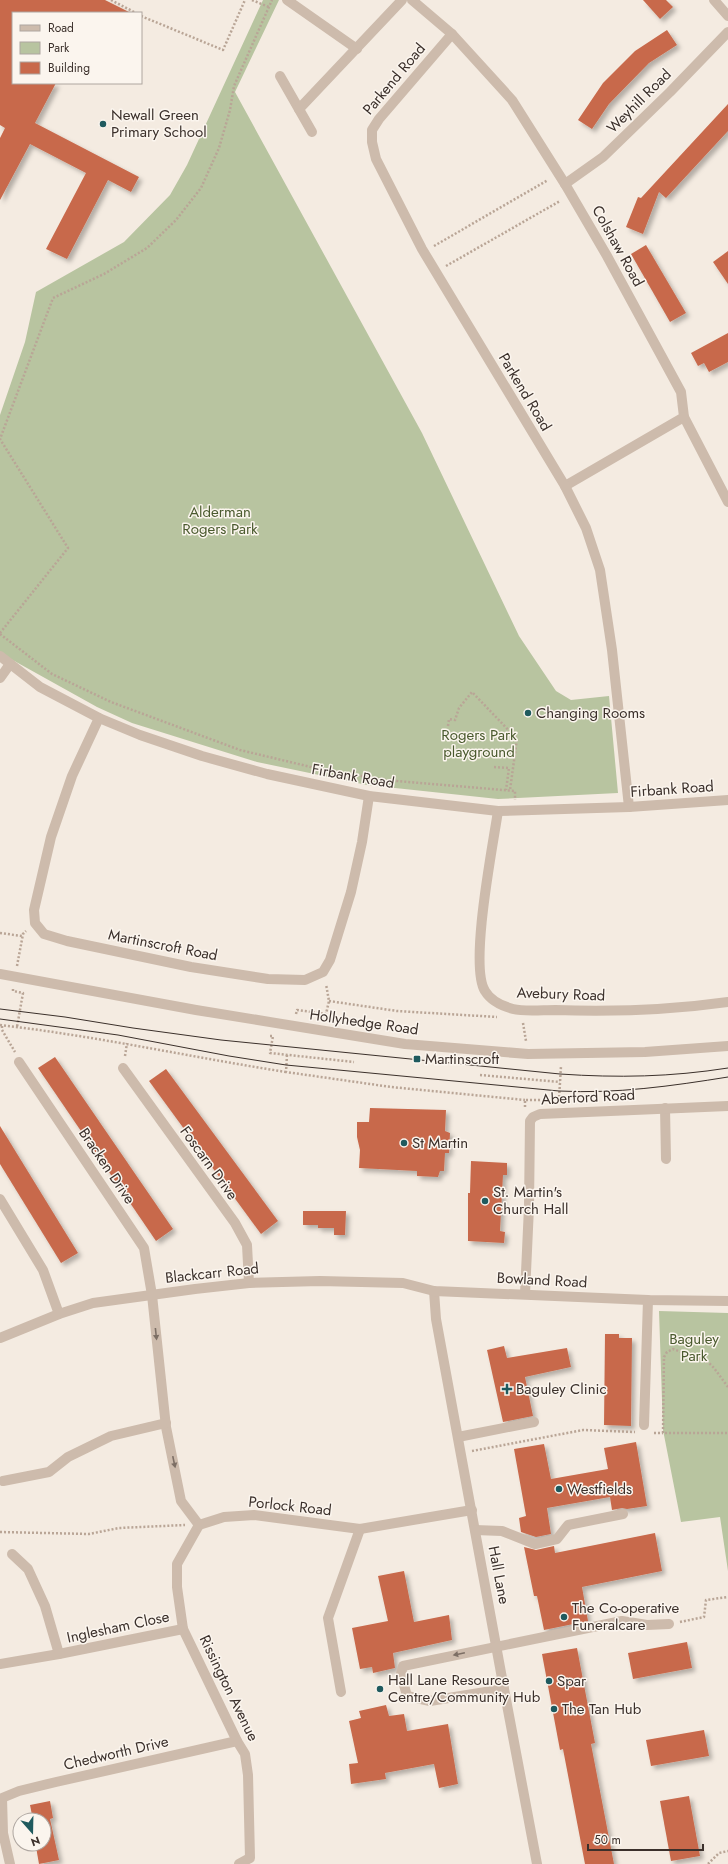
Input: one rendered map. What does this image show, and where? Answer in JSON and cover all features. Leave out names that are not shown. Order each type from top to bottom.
[{"type":"street","points":[[287,0],[357,49]]},
{"type":"street","points":[[299,109],[402,0]]},
{"type":"street","name":"Colshaw Road","points":[[412,0],[452,34],[512,100],[559,173],[681,392],[684,416],[728,502]]},
{"type":"street","points":[[714,0],[728,16]]},
{"type":"street","name":"Weyhill Road","points":[[565,184],[603,158],[728,32]]},
{"type":"street","name":"Parkend Road","points":[[452,34],[379,119],[372,130],[372,142],[376,159],[435,272],[565,486],[586,528],[600,570],[612,650],[629,808]]},
{"type":"street","points":[[280,76],[312,132]]},
{"type":"street","points":[[565,486],[684,416]]},
{"type":"street","name":"Firbank Road","points":[[0,656],[40,687],[99,718],[140,735],[217,760],[267,774],[369,796],[498,811],[629,808],[728,800]]},
{"type":"street","points":[[0,678],[10,664]]},
{"type":"street","name":"Martinscroft Road","points":[[99,718],[72,776],[47,852],[34,910],[35,923],[44,934],[68,941],[191,967],[268,979],[305,980],[323,972]]},
{"type":"street","points":[[323,972],[330,960],[351,892],[362,842],[369,796]]},
{"type":"street","name":"Avebury Road","points":[[498,811],[480,938],[480,977],[485,991],[496,1002],[521,1010],[590,1011],[703,1006],[728,1002]]},
{"type":"street","name":"Hollyhedge Road","points":[[0,974],[294,1027],[405,1044],[528,1054],[638,1052],[728,1046]]},
{"type":"street","name":"Bracken Drive","points":[[19,1062],[144,1248],[152,1295]]},
{"type":"street","name":"Foscarn Drive","points":[[123,1068],[235,1223],[246,1245],[249,1283]]},
{"type":"street","name":"Aberford Road","points":[[525,1294],[529,1207],[529,1115],[728,1106]]},
{"type":"street","points":[[665,1108],[666,1159]]},
{"type":"street","points":[[0,1199],[43,1270],[59,1314]]},
{"type":"street","name":"Blackcarr Road","points":[[0,1338],[59,1314],[93,1303],[249,1283],[320,1281],[403,1283],[434,1290]]},
{"type":"street","name":"Bowland Road","points":[[434,1290],[648,1300],[728,1301]]},
{"type":"street","name":"Hall Lane","points":[[434,1290],[436,1319],[504,1690],[538,1864]]},
{"type":"street","points":[[152,1295],[166,1423],[181,1501],[199,1525]]},
{"type":"street","points":[[645,1430],[648,1300]]},
{"type":"street","points":[[458,1437],[534,1422]]},
{"type":"street","points":[[3,1481],[49,1472],[68,1457],[111,1436],[166,1423]]},
{"type":"street","name":"Porlock Road","points":[[199,1525],[224,1517],[254,1515],[360,1529],[472,1510]]},
{"type":"street","points":[[475,1530],[502,1532],[535,1544],[557,1539],[568,1525],[623,1514]]},
{"type":"street","name":"Rissington Avenue","points":[[199,1525],[177,1564],[177,1587],[183,1629],[236,1741],[244,1754],[248,1775],[250,1806],[250,1858],[239,1864]]},
{"type":"street","points":[[341,1692],[328,1618],[360,1529]]},
{"type":"street","name":"Inglesham Close","points":[[12,1554],[28,1569],[45,1606],[59,1654]]},
{"type":"street","points":[[504,1690],[430,1701],[407,1696],[401,1674],[403,1666],[622,1621],[647,1625],[669,1624]]},
{"type":"street","name":"Inglesham Close","points":[[0,1664],[59,1654],[183,1629]]},
{"type":"street","name":"Chedworth Drive","points":[[10,1864],[3,1833],[1,1797],[56,1782],[236,1741]]},
{"type":"path","points":[[111,0],[134,12]]},
{"type":"path","points":[[142,16],[223,50],[245,0]]},
{"type":"path","points":[[252,0],[269,7]]},
{"type":"path","points":[[272,0],[234,86],[230,110],[219,148],[201,188],[176,220],[147,248],[104,274],[53,298],[0,438],[68,548],[0,634],[52,674],[111,702],[240,750],[315,768],[385,780],[516,790],[514,810]]},
{"type":"path","points":[[424,252],[559,173]]},
{"type":"path","points":[[435,272],[572,195]]},
{"type":"path","points":[[448,726],[449,719],[455,720],[459,708],[472,692],[517,739],[510,790]]},
{"type":"path","points":[[494,767],[509,768],[506,790]]},
{"type":"path","points":[[0,933],[22,936]]},
{"type":"path","points":[[294,1027],[297,1010],[326,1014],[329,1001],[323,972]]},
{"type":"path","points":[[329,1001],[397,1011],[501,1018]]},
{"type":"path","points":[[521,1010],[528,1054]]},
{"type":"path","points":[[19,1062],[13,1047],[2,1030],[1,1025],[54,1031],[144,1046],[227,1063],[391,1087],[525,1100],[545,1100]]},
{"type":"path","points":[[265,1035],[273,1036],[270,1053],[354,1062]]},
{"type":"path","points":[[286,1055],[286,1072]]},
{"type":"path","points":[[552,1100],[559,1099],[560,1074]]},
{"type":"path","points":[[480,1075],[560,1082]]},
{"type":"path","points":[[525,1100],[529,1115]]},
{"type":"path","points":[[663,1433],[664,1357],[667,1352],[673,1349],[700,1358],[714,1368],[728,1387]]},
{"type":"path","points":[[461,1453],[582,1430],[645,1430],[663,1433],[728,1434]]},
{"type":"path","points":[[0,1532],[90,1534],[119,1528],[199,1525]]},
{"type":"path","points":[[669,1624],[704,1617],[706,1600],[728,1597]]},
{"type":"path","points":[[708,1864],[719,1852],[728,1851]]},
{"type":"green space","name":"Alderman Rogers Park","points":[[263,0],[279,0],[235,92],[422,433],[519,636],[556,691],[571,700],[609,696],[618,793],[498,799],[367,785],[257,762],[132,723],[97,707],[0,653],[0,415],[25,342],[36,292],[124,242],[170,195],[187,165]]},
{"type":"green space","name":"Baguley Park","points":[[659,1311],[728,1313],[728,1571],[720,1517],[681,1522],[663,1430]]},
{"type":"building","name":"Newall Green Primary School","points":[[0,0],[105,0],[129,12],[12,12],[12,84],[55,84],[35,123],[139,177],[131,192],[108,180],[67,259],[46,249],[86,173],[30,144],[0,200],[0,138],[5,128],[0,125]]},
{"type":"building","points":[[643,0],[666,0],[673,7],[660,19]]},
{"type":"building","points":[[667,30],[677,45],[649,63],[609,104],[592,129],[578,120],[603,83],[635,51]]},
{"type":"building","points":[[728,104],[728,131],[666,198],[659,192],[643,234],[626,227],[638,197],[641,198]]},
{"type":"building","points":[[646,245],[686,313],[670,322],[631,254]]},
{"type":"building","points":[[728,251],[728,284],[713,262]]},
{"type":"building","points":[[728,333],[728,362],[709,372],[704,363],[698,366],[691,353]]},
{"type":"building","points":[[55,1057],[173,1229],[156,1241],[38,1068]]},
{"type":"building","points":[[166,1069],[278,1221],[261,1234],[149,1081]]},
{"type":"building","name":"St Martin","points":[[370,1108],[446,1110],[445,1131],[450,1133],[449,1153],[445,1153],[444,1171],[440,1171],[438,1177],[417,1176],[417,1171],[359,1168],[360,1150],[357,1137],[357,1122],[369,1122]]},
{"type":"building","points":[[0,1126],[78,1253],[61,1263],[0,1164]]},
{"type":"building","name":"St. Martin's Church Hall","points":[[471,1161],[507,1163],[507,1175],[503,1175],[500,1231],[505,1232],[504,1243],[468,1241],[468,1193],[470,1193]]},
{"type":"building","points":[[303,1211],[346,1211],[345,1235],[334,1235],[334,1228],[318,1228],[318,1225],[303,1225]]},
{"type":"building","points":[[605,1334],[619,1334],[619,1338],[632,1338],[631,1426],[604,1425]]},
{"type":"building","name":"Baguley Clinic","points":[[504,1346],[507,1358],[567,1348],[571,1367],[525,1377],[533,1416],[503,1422],[487,1350]]},
{"type":"building","name":"Westfields","points":[[636,1442],[647,1506],[612,1510],[610,1497],[547,1508],[551,1534],[536,1537],[521,1532],[519,1518],[526,1516],[514,1449],[544,1444],[551,1479],[608,1469],[604,1448]]},
{"type":"building","points":[[655,1533],[662,1571],[582,1587],[588,1621],[544,1630],[537,1596],[534,1596],[524,1547],[536,1550],[554,1546],[555,1553]]},
{"type":"building","points":[[404,1571],[414,1622],[449,1615],[452,1640],[393,1653],[395,1668],[373,1673],[372,1667],[360,1669],[352,1628],[388,1621],[378,1576]]},
{"type":"building","points":[[687,1642],[692,1668],[633,1679],[628,1653]]},
{"type":"building","points":[[577,1648],[595,1743],[591,1744],[614,1864],[585,1864],[563,1749],[560,1750],[542,1654]]},
{"type":"building","points":[[386,1705],[389,1716],[404,1714],[407,1731],[448,1724],[458,1784],[439,1788],[434,1764],[385,1773],[386,1779],[351,1784],[349,1764],[358,1763],[349,1721],[361,1718],[359,1711]]},
{"type":"building","points":[[704,1730],[709,1756],[651,1766],[646,1740]]},
{"type":"building","points":[[689,1796],[700,1856],[671,1861],[660,1801]]},
{"type":"building","points":[[50,1801],[52,1812],[31,1812],[30,1805]]},
{"type":"building","points":[[52,1828],[59,1860],[39,1864],[37,1852],[52,1852]]},
{"type":"tram line","points":[[0,1009],[221,1040],[560,1074],[644,1076],[728,1068]]},
{"type":"tram line","points":[[0,1019],[118,1035],[286,1065],[559,1091],[580,1092],[623,1090],[728,1077]]},
{"type":"place","name":"Newall Green Primary School","points":[[103,124]]},
{"type":"place","name":"Changing Rooms","points":[[528,713]]},
{"type":"place","name":"Martinscroft","points":[[417,1059]]},
{"type":"place","name":"St Martin","points":[[404,1143]]},
{"type":"place","name":"St. Martin's Church Hall","points":[[485,1201]]},
{"type":"place","name":"Baguley Clinic","points":[[507,1389]]},
{"type":"place","name":"Westfields","points":[[559,1489]]},
{"type":"place","name":"The Co-operative Funeralcare","points":[[564,1617]]},
{"type":"place","name":"Spar","points":[[549,1681]]},
{"type":"place","name":"Hall Lane Resource Centre/Community Hub","points":[[380,1689]]},
{"type":"place","name":"The Tan Hub","points":[[554,1709]]},
{"type":"park label","name":"Rogers Park playground","points":[[479,744]]}]
